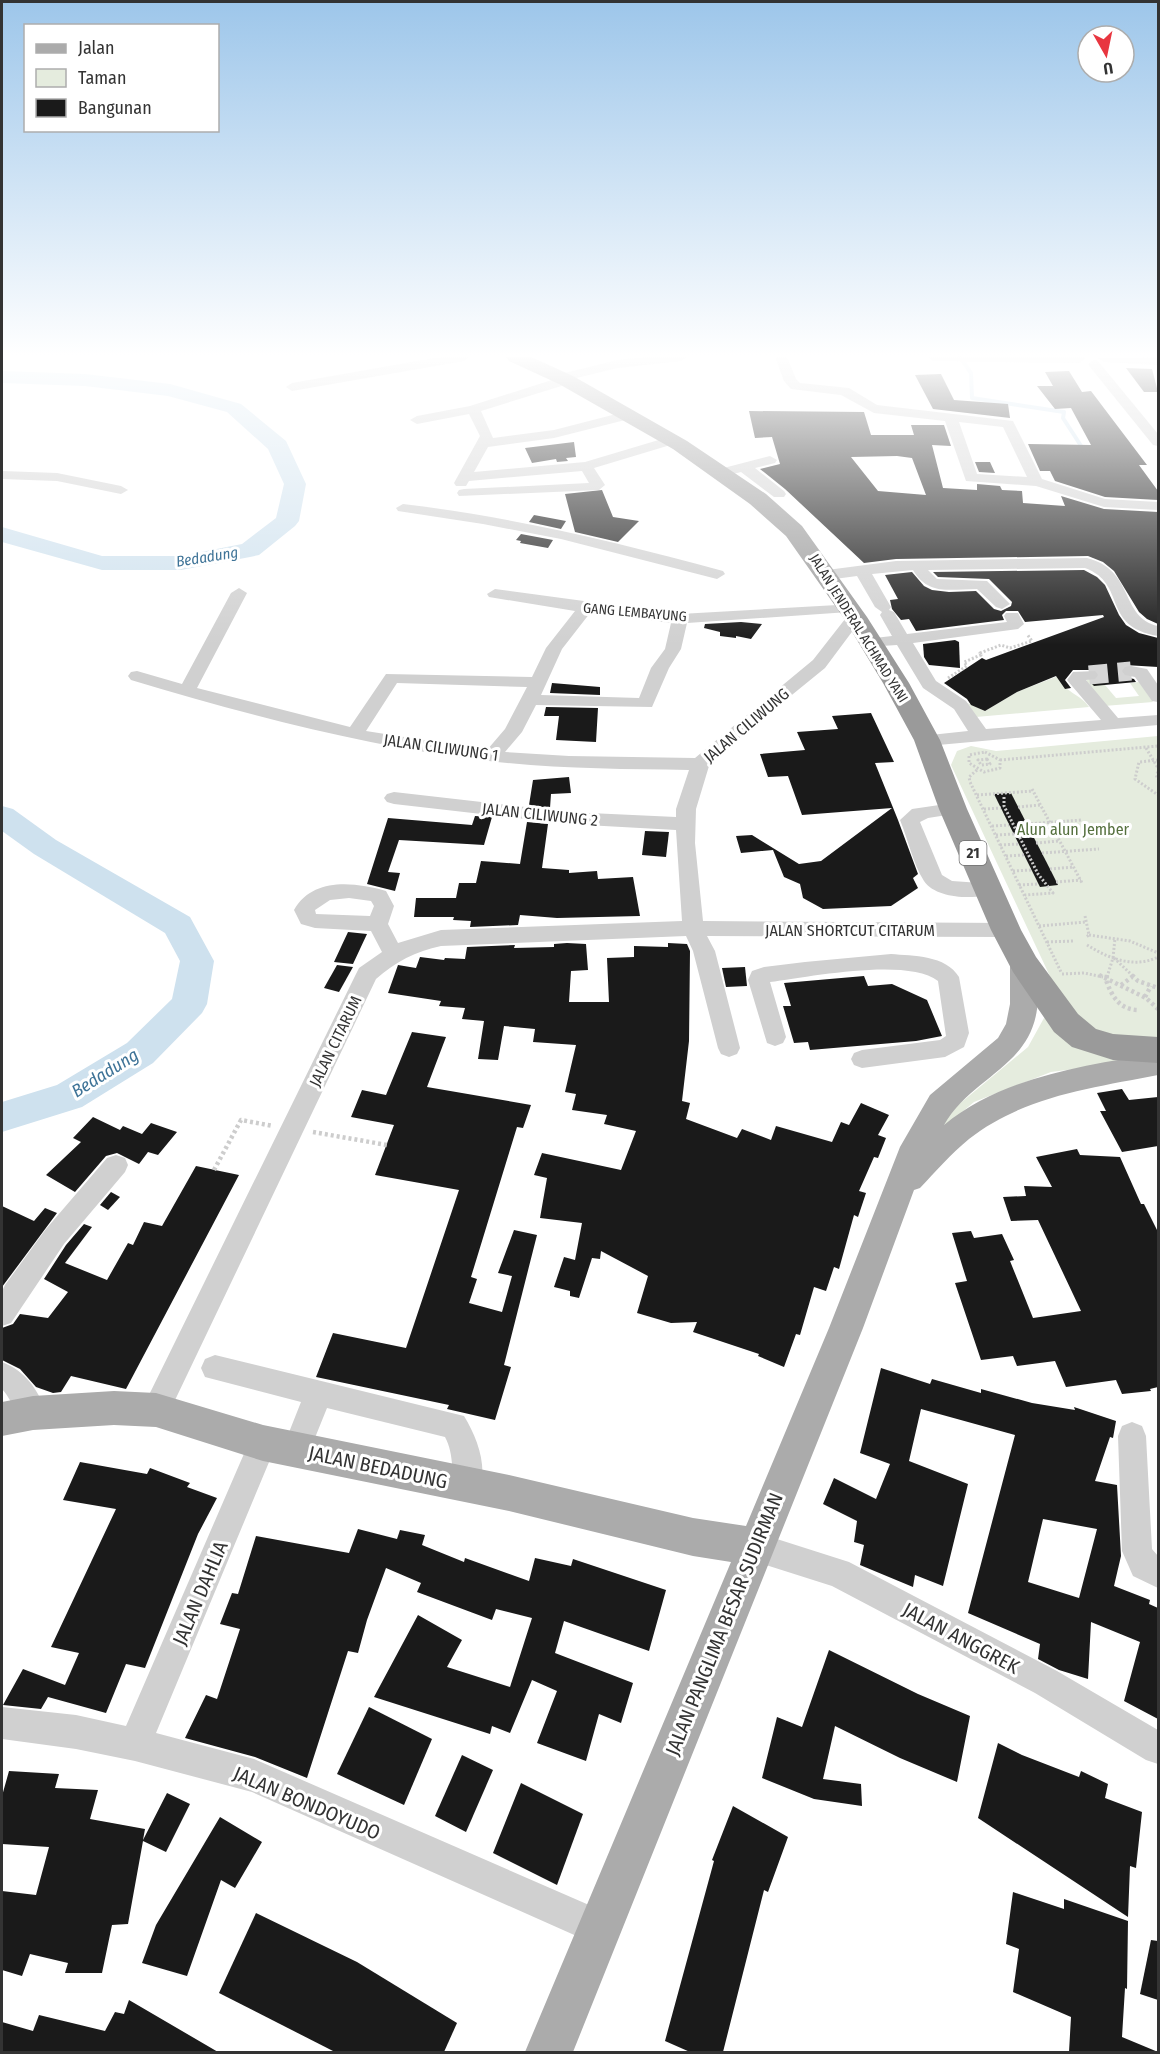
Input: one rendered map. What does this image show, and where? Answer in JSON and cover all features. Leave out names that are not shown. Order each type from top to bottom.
[{"type":"highway","name":"JALAN JENDERAL ACHMAD YANI","points":[[691,453],[758,499],[794,531],[852,612],[965,802],[988,889],[1024,964]]},
{"type":"highway","name":"21","points":[[1024,964],[1066,1023],[1084,1038],[1113,1047],[1158,1050]]},
{"type":"main road","name":"JALAN PANGLIMA BESAR SUDIRMAN","points":[[549,2052],[846,1328],[915,1147],[941,1103],[1008,1046],[1020,1025],[1024,1004],[1024,964]]},
{"type":"main road","name":"JALAN PANGLIMA BESAR SUDIRMAN","points":[[896,1194],[951,1136],[992,1108],[1053,1085],[1158,1064]]},
{"type":"main road","name":"JALAN BEDADUNG","points":[[17,1416],[114,1408],[156,1410],[280,1446],[468,1485],[693,1537],[755,1547]]},
{"type":"street","points":[[463,484],[479,453]]},
{"type":"street","points":[[463,484],[586,466],[629,453]]},
{"type":"street","points":[[962,453],[971,478],[1037,482],[1104,503],[1158,506]]},
{"type":"street","points":[[1021,453],[1037,482]]},
{"type":"street","points":[[721,473],[770,460]]},
{"type":"street","points":[[463,484],[483,493],[594,487],[598,485],[597,482],[586,466]]},
{"type":"street","points":[[744,467],[779,494]]},
{"type":"street","points":[[2,475],[57,477],[122,490]]},
{"type":"street","points":[[758,499],[796,490]]},
{"type":"street","points":[[478,517],[483,493]]},
{"type":"street","points":[[403,508],[478,517],[579,538],[717,574]]},
{"type":"street","points":[[827,575],[918,566],[1087,563],[1099,566],[1110,574],[1130,618],[1136,624],[1158,631]]},
{"type":"street","points":[[918,566],[925,578],[933,584],[981,584],[1010,615]]},
{"type":"street","points":[[862,570],[932,688],[960,705],[981,736]]},
{"type":"street","points":[[187,691],[239,593]]},
{"type":"street","name":"GANG LEMBAYUNG","points":[[495,594],[680,619],[852,612]]},
{"type":"street","points":[[491,756],[513,732],[554,648],[586,608]]},
{"type":"street","name":"JALAN CILIWUNG","points":[[729,1048],[704,951],[693,928],[685,843],[686,809],[700,764],[722,742],[819,664],[852,612]]},
{"type":"street","points":[[872,643],[902,640],[1010,615]]},
{"type":"street","points":[[529,700],[646,703],[660,668],[673,649],[680,619]]},
{"type":"street","points":[[1131,671],[1141,673],[1158,697]]},
{"type":"street","points":[[1089,675],[1079,676],[1076,680],[1114,724]]},
{"type":"street","name":"JALAN CILIWUNG 1","points":[[137,676],[356,734],[491,756],[700,764]]},
{"type":"street","points":[[356,734],[392,678],[536,682]]},
{"type":"street","points":[[927,740],[1158,720]]},
{"type":"street","name":"JALAN CILIWUNG 2","points":[[394,798],[568,818],[686,824]]},
{"type":"street","points":[[965,802],[922,812],[910,820],[933,879],[955,890],[988,889]]},
{"type":"street","points":[[378,924],[393,953]]},
{"type":"street","name":"JALAN SHORTCUT CITARUM","points":[[693,928],[1006,930]]},
{"type":"street","name":"JALAN CITARUM","points":[[156,1410],[367,974],[393,953],[423,941],[441,938],[693,928]]},
{"type":"street","points":[[878,930],[890,961]]},
{"type":"street","points":[[775,1037],[760,977],[890,961],[923,964],[945,972],[948,977],[958,1033],[956,1041],[945,1048],[862,1059]]},
{"type":"street","points":[[2,1314],[46,1246],[72,1213],[116,1165]]},
{"type":"street","points":[[215,1368],[454,1426],[465,1445],[468,1485]]},
{"type":"street","points":[[2,1375],[11,1380],[21,1391],[17,1416]]},
{"type":"street","name":"JALAN DAHLIA","points":[[135,1744],[280,1446],[319,1393]]},
{"type":"street","points":[[1132,1436],[1137,1551],[1144,1565],[1158,1573]]},
{"type":"street","name":"JALAN ANGGREK","points":[[755,1547],[838,1573],[1046,1682],[1158,1748]]},
{"type":"street","name":"JALAN BONDOYUDO","points":[[2,1723],[76,1732],[135,1744],[254,1776],[599,1928]]},
{"type":"path","points":[[932,688],[967,666],[964,662],[981,655],[980,653],[1001,645],[1010,648],[1032,641],[1010,615]]},
{"type":"path","points":[[1081,745],[1086,753]]},
{"type":"path","points":[[1000,760],[1000,768],[990,772],[977,770],[968,759],[973,753],[985,752],[1000,760],[1158,746]]},
{"type":"path","points":[[1146,747],[1156,760],[1158,768]]},
{"type":"path","points":[[1156,760],[1139,762],[1135,779],[1158,795]]},
{"type":"path","points":[[985,764],[990,772]]},
{"type":"path","points":[[965,802],[969,777],[977,770]]},
{"type":"path","points":[[1158,772],[1156,775],[1158,778]]},
{"type":"path","points":[[965,802],[1032,790],[1082,881],[1056,882]]},
{"type":"path","points":[[1004,796],[1004,806],[1038,874],[1053,893],[1025,896]]},
{"type":"path","points":[[965,802],[983,809],[1001,808]]},
{"type":"path","points":[[1018,807],[1040,805]]},
{"type":"path","points":[[983,809],[1065,980]]},
{"type":"path","points":[[1027,824],[1082,820]]},
{"type":"path","points":[[992,826],[1009,825]]},
{"type":"path","points":[[1031,832],[1054,831]]},
{"type":"path","points":[[996,835],[1014,834]]},
{"type":"path","points":[[1036,843],[1059,841]]},
{"type":"path","points":[[1000,845],[1019,844]]},
{"type":"path","points":[[1042,853],[1099,849]]},
{"type":"path","points":[[1006,856],[1024,855]]},
{"type":"path","points":[[1050,869],[1074,867]]},
{"type":"path","points":[[1013,871],[1032,870]]},
{"type":"path","points":[[1019,885],[1038,884]]},
{"type":"path","points":[[1085,916],[1087,936],[1115,938],[1149,948],[1158,955],[1150,962],[1136,963],[1113,958],[1087,945]]},
{"type":"path","points":[[1039,926],[1086,922]]},
{"type":"path","points":[[1115,938],[1113,958],[1106,976],[1114,1001],[1130,1009],[1139,1010]]},
{"type":"path","points":[[1047,942],[1073,941]]},
{"type":"path","points":[[1113,958],[1132,977],[1158,988]]},
{"type":"path","points":[[1062,974],[1088,973],[1106,976],[1145,997],[1157,1007]]},
{"type":"path","points":[[1121,984],[1132,977]]},
{"type":"path","points":[[1145,997],[1151,986]]},
{"type":"green space","points":[[1058,676],[1064,686],[1089,707],[976,717],[959,699],[985,711],[1017,692]]},
{"type":"green space","points":[[1091,677],[1098,685],[1105,685],[1116,698],[1139,696],[1130,683],[1139,682],[1153,702],[1104,706],[1086,681]]},
{"type":"green space","name":"Alun alun Jember","points":[[1158,736],[1158,1040],[1127,1042],[1104,1037],[1062,1002],[951,765],[957,751],[971,746],[996,751]]},
{"type":"green space","points":[[1044,1018],[1139,1058],[1051,1072],[974,1102],[936,1134],[940,1120],[1028,1047]]},
{"type":"building","points":[[527,453],[575,453],[576,457],[566,458],[568,461],[557,462],[556,459],[532,463]]},
{"type":"building","points":[[777,453],[934,453],[943,488],[977,490],[977,484],[1000,486],[1002,490],[1022,491],[1023,503],[1065,506],[1061,496],[1104,509],[1158,512],[1158,624],[1139,612],[1114,571],[1103,562],[1088,556],[896,559],[864,563],[785,489],[760,469],[780,464]],"holes":[[[851,457],[912,458],[926,495],[878,491]]]},
{"type":"building","points":[[1032,453],[1138,453],[1147,465],[1139,465],[1158,491],[1158,500],[1105,497],[1055,481],[1050,471],[1040,471]]},
{"type":"building","points":[[975,462],[990,462],[995,473],[979,472]]},
{"type":"building","points":[[602,490],[613,517],[639,521],[618,542],[575,532],[565,494]]},
{"type":"building","points":[[534,515],[566,521],[561,529],[529,522]]},
{"type":"building","points":[[521,534],[553,540],[548,548],[520,543],[521,541],[516,540]]},
{"type":"building","points":[[1084,570],[1097,577],[1105,585],[1126,625],[1139,633],[1158,638],[1158,667],[1125,665],[1120,672],[1136,682],[1094,686],[1090,682],[1097,680],[1100,675],[1097,670],[1073,670],[1065,680],[1071,688],[1065,689],[1056,676],[1017,692],[985,711],[971,705],[967,699],[944,683],[982,658],[986,660],[1104,617],[1103,615],[1025,622],[1018,611],[1006,611],[1002,615],[1004,620],[916,631],[909,619],[901,620],[892,609],[890,600],[898,599],[885,575],[912,572],[924,586],[932,590],[976,591],[994,609],[1001,611],[1011,606],[1012,602],[989,579],[938,577],[933,572]]},
{"type":"building","points":[[741,622],[762,624],[751,639],[720,636],[720,632],[704,628],[705,624]]},
{"type":"building","points":[[955,640],[959,642],[960,668],[929,665],[924,657],[923,644]]},
{"type":"building","points":[[552,683],[600,687],[600,695],[550,693]]},
{"type":"building","points":[[546,707],[598,708],[596,742],[556,740],[559,716],[544,716]]},
{"type":"building","points":[[871,713],[894,762],[875,763],[918,874],[913,878],[918,888],[891,906],[823,909],[803,898],[800,884],[784,877],[773,850],[741,853],[736,836],[752,835],[799,864],[821,861],[892,808],[802,815],[788,776],[768,777],[760,754],[805,750],[797,732],[838,729],[832,716]]},
{"type":"building","points":[[569,777],[571,793],[551,794],[550,808],[529,805],[533,780]]},
{"type":"building","points":[[1011,793],[1058,885],[1040,887],[994,794]]},
{"type":"building","points":[[475,816],[492,817],[484,845],[399,840],[388,872],[400,873],[395,891],[367,884],[388,818],[472,825]]},
{"type":"building","points":[[527,822],[548,824],[542,868],[569,870],[569,873],[597,871],[598,879],[633,877],[640,916],[557,918],[520,915],[518,925],[470,927],[471,921],[453,920],[454,917],[414,917],[416,898],[456,898],[459,883],[476,883],[481,861],[520,864]]},
{"type":"building","points":[[645,831],[669,832],[666,857],[642,855]]},
{"type":"building","points":[[348,932],[367,934],[353,964],[334,962]]},
{"type":"building","points":[[567,943],[586,944],[588,970],[571,971],[569,1002],[609,1002],[607,958],[634,957],[634,946],[668,947],[668,943],[687,944],[690,951],[689,1041],[682,1101],[690,1103],[686,1119],[737,1138],[742,1129],[771,1140],[776,1126],[832,1142],[841,1122],[849,1125],[861,1103],[889,1115],[878,1135],[886,1138],[878,1158],[874,1157],[859,1191],[866,1193],[858,1217],[854,1215],[839,1269],[834,1267],[826,1291],[814,1287],[800,1335],[796,1334],[784,1367],[758,1356],[759,1354],[693,1332],[697,1322],[671,1323],[637,1313],[648,1276],[601,1251],[600,1259],[592,1258],[579,1298],[570,1296],[570,1291],[554,1287],[564,1257],[575,1260],[582,1223],[540,1218],[547,1178],[534,1175],[542,1153],[621,1170],[636,1131],[604,1124],[607,1115],[572,1110],[576,1094],[565,1092],[576,1045],[533,1042],[535,1029],[504,1026],[498,1060],[478,1059],[484,1021],[462,1019],[465,1008],[439,1006],[441,1001],[388,993],[398,965],[416,968],[420,957],[444,960],[445,958],[465,959],[467,947],[515,945],[514,948],[554,947],[554,944]]},
{"type":"building","points":[[337,965],[353,967],[339,992],[324,988]]},
{"type":"building","points":[[745,967],[747,986],[726,987],[722,968]]},
{"type":"building","points":[[864,976],[868,986],[892,984],[927,1000],[942,1036],[916,1041],[810,1050],[808,1042],[794,1043],[783,1006],[791,1006],[784,983]]},
{"type":"building","points":[[412,1032],[446,1037],[427,1087],[531,1105],[523,1128],[517,1127],[471,1277],[477,1279],[469,1303],[502,1312],[512,1276],[498,1273],[514,1230],[537,1235],[504,1365],[511,1367],[495,1420],[447,1409],[449,1405],[316,1377],[333,1333],[406,1348],[459,1190],[375,1175],[394,1125],[351,1117],[362,1090],[386,1095]]},
{"type":"building","points":[[1122,1089],[1129,1100],[1158,1097],[1158,1146],[1122,1152],[1100,1111],[1106,1111],[1097,1093]]},
{"type":"building","points":[[93,1117],[120,1130],[123,1126],[142,1134],[151,1123],[177,1132],[158,1155],[148,1152],[139,1164],[117,1153],[106,1156],[75,1192],[46,1175],[81,1142],[73,1138]]},
{"type":"building","points":[[1077,1149],[1080,1155],[1120,1157],[1141,1204],[1144,1204],[1158,1232],[1158,1387],[1150,1389],[1151,1391],[1122,1394],[1116,1380],[1066,1387],[1055,1361],[1017,1366],[1013,1356],[981,1360],[955,1283],[967,1281],[952,1233],[971,1231],[974,1238],[1002,1234],[1014,1260],[1010,1261],[1033,1318],[1081,1311],[1038,1220],[1011,1221],[1003,1197],[1026,1196],[1024,1186],[1052,1187],[1036,1157]]},
{"type":"building","points":[[196,1166],[239,1175],[126,1389],[71,1376],[61,1392],[53,1393],[36,1387],[20,1369],[2,1360],[2,1328],[13,1324],[20,1314],[48,1318],[68,1292],[44,1279],[66,1245],[84,1224],[92,1227],[65,1263],[107,1280],[128,1243],[133,1245],[144,1222],[162,1226]]},
{"type":"building","points":[[111,1192],[120,1197],[108,1210],[100,1205]]},
{"type":"building","points":[[2,1206],[34,1221],[45,1208],[57,1213],[2,1287]]},
{"type":"building","points":[[881,1368],[930,1384],[932,1379],[981,1393],[981,1389],[1032,1403],[1075,1410],[1074,1407],[1116,1421],[1113,1438],[1110,1437],[1095,1481],[1117,1485],[1121,1556],[1114,1586],[1150,1600],[1149,1604],[1158,1608],[1158,1719],[1124,1701],[1140,1642],[1091,1622],[1088,1679],[1059,1670],[1038,1659],[1040,1644],[968,1613],[1015,1435],[921,1409],[909,1461],[968,1484],[943,1586],[915,1575],[913,1587],[860,1565],[864,1545],[854,1542],[857,1521],[823,1504],[834,1478],[876,1499],[890,1464],[860,1453]],"holes":[[[1043,1519],[1097,1529],[1079,1598],[1028,1582]]]},
{"type":"building","points":[[80,1462],[147,1474],[150,1468],[190,1483],[187,1487],[217,1498],[198,1534],[145,1668],[126,1664],[106,1713],[48,1697],[41,1709],[3,1705],[23,1669],[65,1685],[79,1653],[51,1647],[116,1509],[63,1500]]},
{"type":"building","points":[[358,1529],[397,1539],[400,1530],[425,1535],[422,1545],[464,1562],[465,1558],[529,1581],[535,1558],[571,1566],[573,1559],[666,1590],[649,1651],[564,1621],[555,1653],[633,1683],[621,1723],[599,1714],[586,1761],[537,1743],[557,1691],[532,1680],[510,1733],[492,1726],[490,1734],[374,1697],[418,1615],[462,1640],[447,1667],[510,1687],[532,1618],[496,1609],[492,1620],[417,1592],[421,1583],[386,1568],[358,1653],[348,1651],[307,1778],[255,1757],[185,1738],[206,1695],[217,1699],[240,1629],[220,1624],[232,1593],[238,1594],[256,1536],[349,1553]]},
{"type":"building","points":[[829,1650],[918,1694],[970,1716],[957,1782],[900,1758],[835,1726],[823,1779],[861,1784],[862,1806],[814,1799],[762,1778],[777,1717],[802,1727]]},
{"type":"building","points":[[369,1707],[432,1739],[404,1805],[337,1774]]},
{"type":"building","points":[[998,1743],[1079,1777],[1081,1771],[1108,1784],[1105,1798],[1142,1812],[1136,1868],[1130,1866],[1128,1917],[978,1818]]},
{"type":"building","points":[[462,1755],[493,1770],[466,1832],[435,1816]]},
{"type":"building","points":[[9,1771],[59,1774],[55,1788],[98,1790],[90,1819],[145,1829],[143,1840],[167,1793],[190,1804],[166,1852],[143,1841],[128,1924],[112,1925],[102,1973],[65,1973],[68,1963],[30,1954],[22,1976],[2,1970],[2,1891],[36,1895],[49,1847],[2,1844],[2,1796]]},
{"type":"building","points":[[521,1783],[583,1814],[557,1885],[493,1853]]},
{"type":"building","points":[[733,1806],[788,1837],[768,1892],[764,1890],[723,2052],[690,2052],[665,2041],[714,1861],[712,1860]]},
{"type":"building","points":[[220,1817],[262,1842],[235,1888],[221,1880],[187,1976],[142,1963],[156,1925]]},
{"type":"building","points":[[1013,1892],[1064,1909],[1064,1899],[1128,1921],[1127,1989],[1125,1988],[1122,2037],[1158,2052],[1069,2052],[1071,2017],[1013,1992],[1019,1949],[1006,1944]]},
{"type":"building","points":[[256,1913],[357,1962],[457,2023],[444,2052],[335,2052],[219,1993]]},
{"type":"building","points":[[1151,1940],[1158,1941],[1158,2000],[1140,1994]]},
{"type":"building","points":[[129,2000],[218,2052],[2,2052],[2,2022],[33,2031],[39,2015],[105,2031],[115,2012],[124,2014]]},
{"type":"waterway","name":"Bedadung","points":[[2,534],[30,544],[102,563],[181,563],[250,550],[287,521],[295,484],[281,453]]},
{"type":"waterway","name":"Bedadung","points":[[2,816],[45,847],[178,925],[197,961],[189,1004],[140,1053],[69,1096],[2,1117]]},
{"type":"tunnel","points":[[1089,675],[1131,671]]}]
